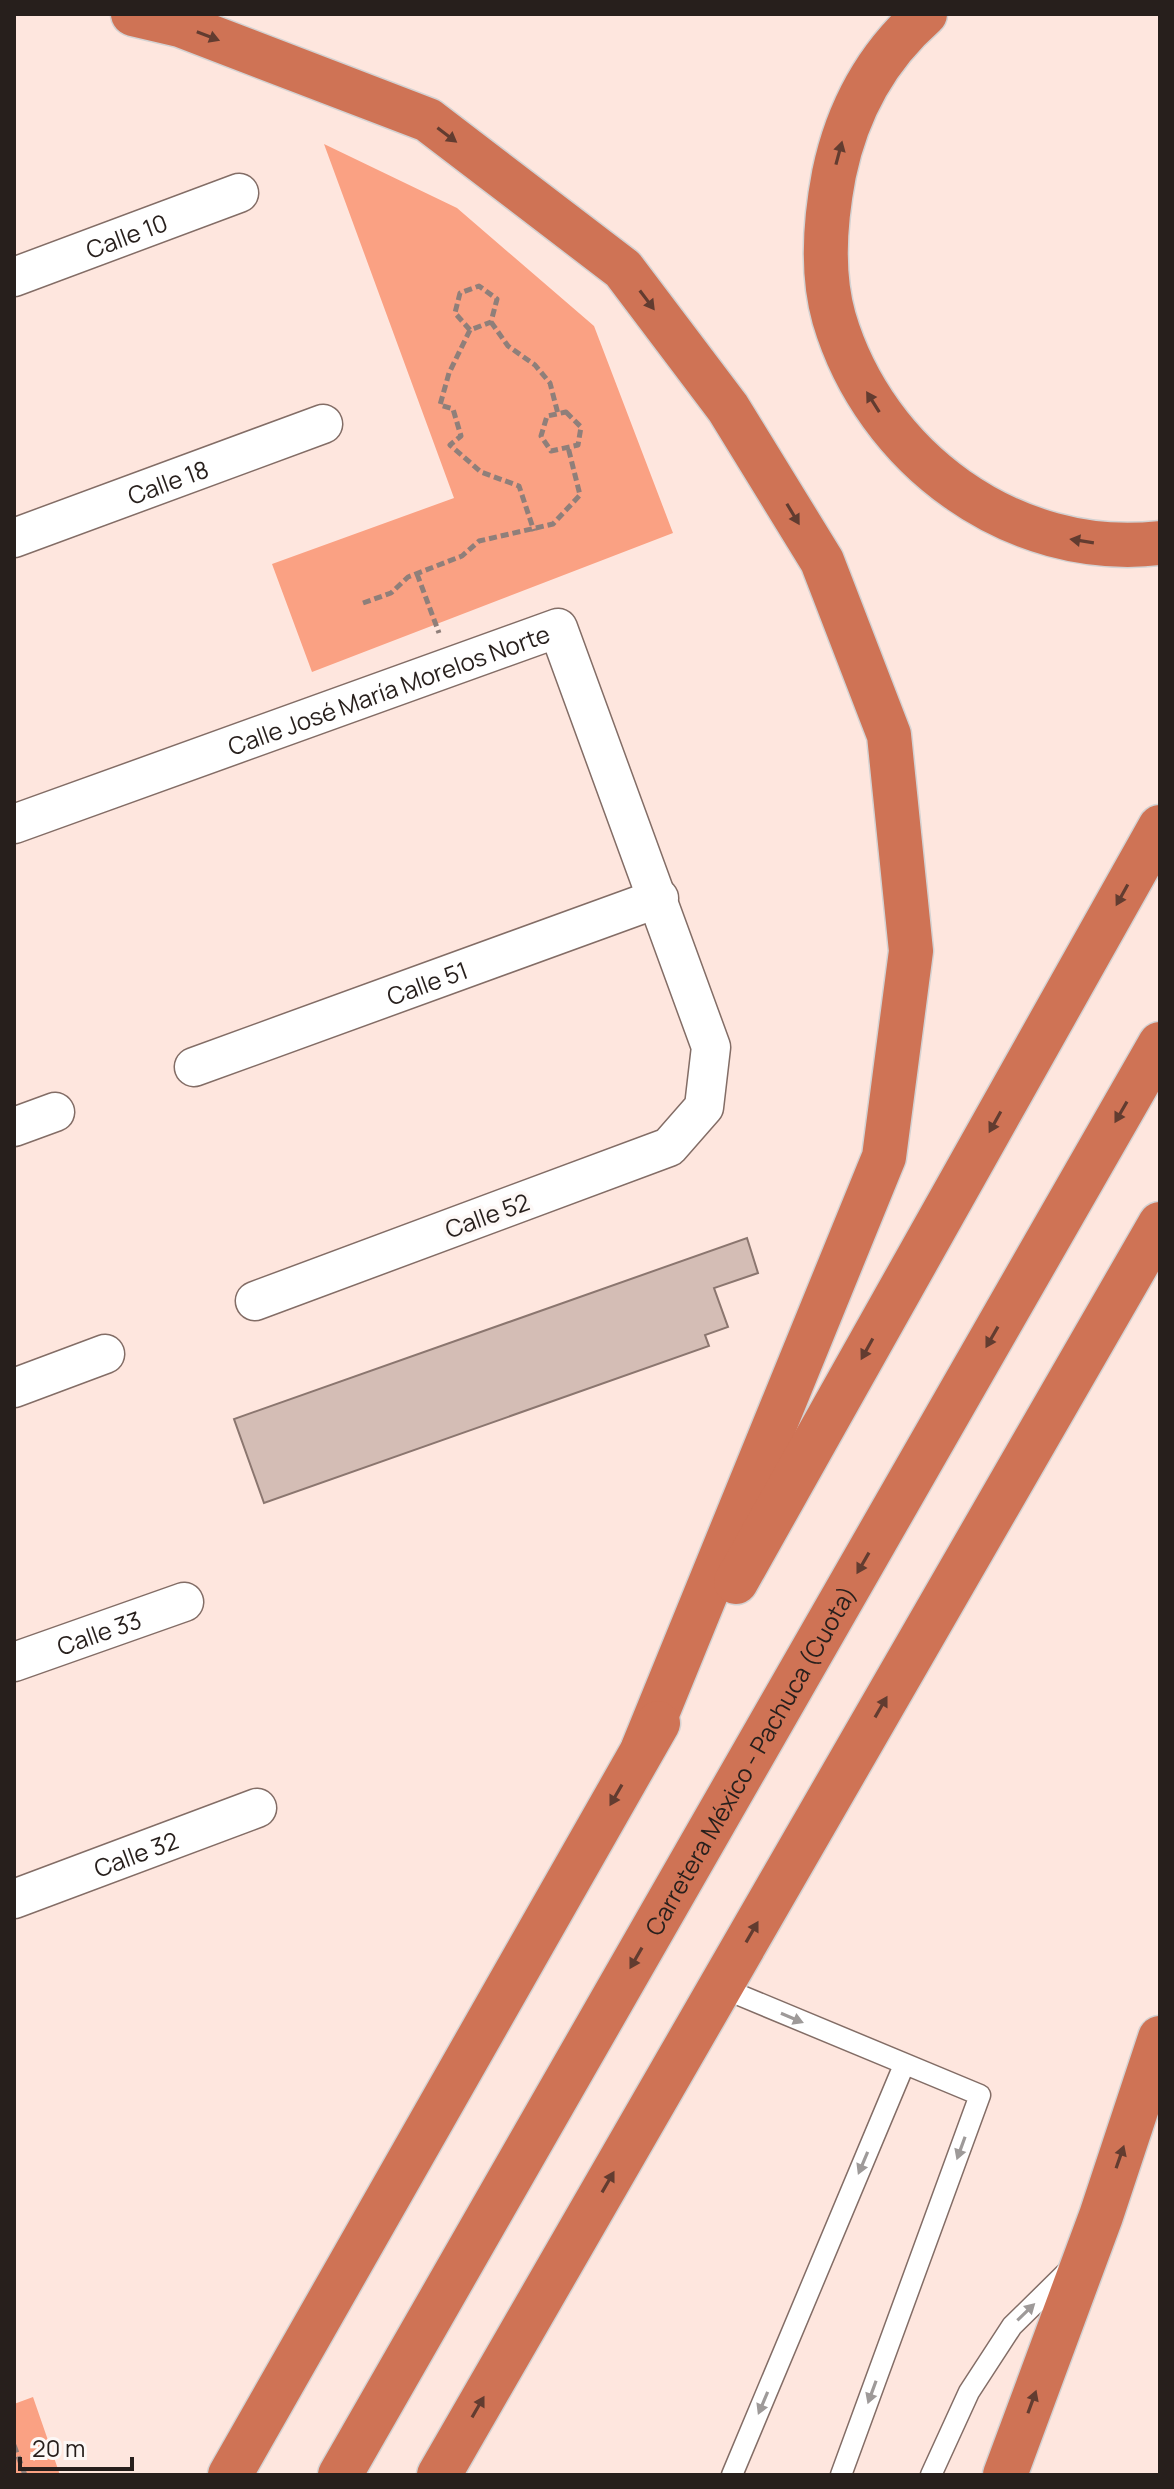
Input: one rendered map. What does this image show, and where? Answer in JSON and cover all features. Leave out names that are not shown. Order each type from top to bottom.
[{"type":"highway","points":[[133,14],[180,25],[428,120],[623,269],[728,408],[822,561],[889,735],[911,951],[884,1157],[643,1748]]},
{"type":"highway","points":[[925,14],[906,31],[873,73],[853,110],[839,150],[829,197],[826,278],[834,317],[847,354],[872,404],[910,453],[971,501],[1031,530],[1086,543],[1160,543]]},
{"type":"highway","points":[[230,2475],[1160,827]]},
{"type":"highway","name":"Carretera México - Pachuca (Cuota)","points":[[340,2475],[1160,1044]]},
{"type":"highway","points":[[439,2475],[1160,1224]]},
{"type":"highway","points":[[1005,2475],[1088,2252],[1160,2038]]},
{"type":"street","name":"Calle 10","points":[[14,277],[239,193]]},
{"type":"street","name":"Calle 18","points":[[14,538],[323,424]]},
{"type":"street","name":"Calle José María Morelos Norte","points":[[14,824],[558,628],[711,1047],[704,1107]]},
{"type":"street","name":"Calle 51","points":[[194,1067],[659,898]]},
{"type":"street","name":"Calle 52","points":[[255,1301],[669,1147],[704,1107]]},
{"type":"street","points":[[14,1127],[55,1112]]},
{"type":"street","points":[[14,1388],[105,1354]]},
{"type":"street","name":"Calle 33","points":[[14,1662],[184,1602]]},
{"type":"street","name":"Calle 32","points":[[14,1899],[257,1808]]},
{"type":"lane","points":[[720,1987],[980,2095],[841,2475]]},
{"type":"lane","points":[[732,2475],[904,2065]]},
{"type":"lane","points":[[931,2475],[969,2392],[1012,2326],[1088,2252]]},
{"type":"path","points":[[470,330],[455,313],[460,293],[479,286],[497,299],[491,322],[508,346],[535,365],[550,383],[558,414]]},
{"type":"path","points":[[491,322],[470,330],[449,373],[440,405],[453,409],[461,436],[450,445],[481,472],[519,486],[534,531]]},
{"type":"path","points":[[566,412],[581,427],[578,445],[551,451],[541,436],[547,416],[558,414],[566,412]]},
{"type":"path","points":[[363,603],[391,593],[417,574],[462,556],[479,541],[534,531],[553,524],[580,495],[568,447]]},
{"type":"path","points":[[417,574],[451,666]]},
{"type":"path","points":[[14,2445],[25,2475]]},
{"type":"shaded area","points":[[324,144],[457,208],[594,326],[673,533],[312,672],[272,564],[454,498]]},
{"type":"shaded area","points":[[33,2397],[60,2475],[14,2475],[14,2404]]},
{"type":"building","points":[[747,1238],[758,1273],[714,1288],[728,1327],[705,1335],[709,1346],[264,1503],[234,1419]]}]
